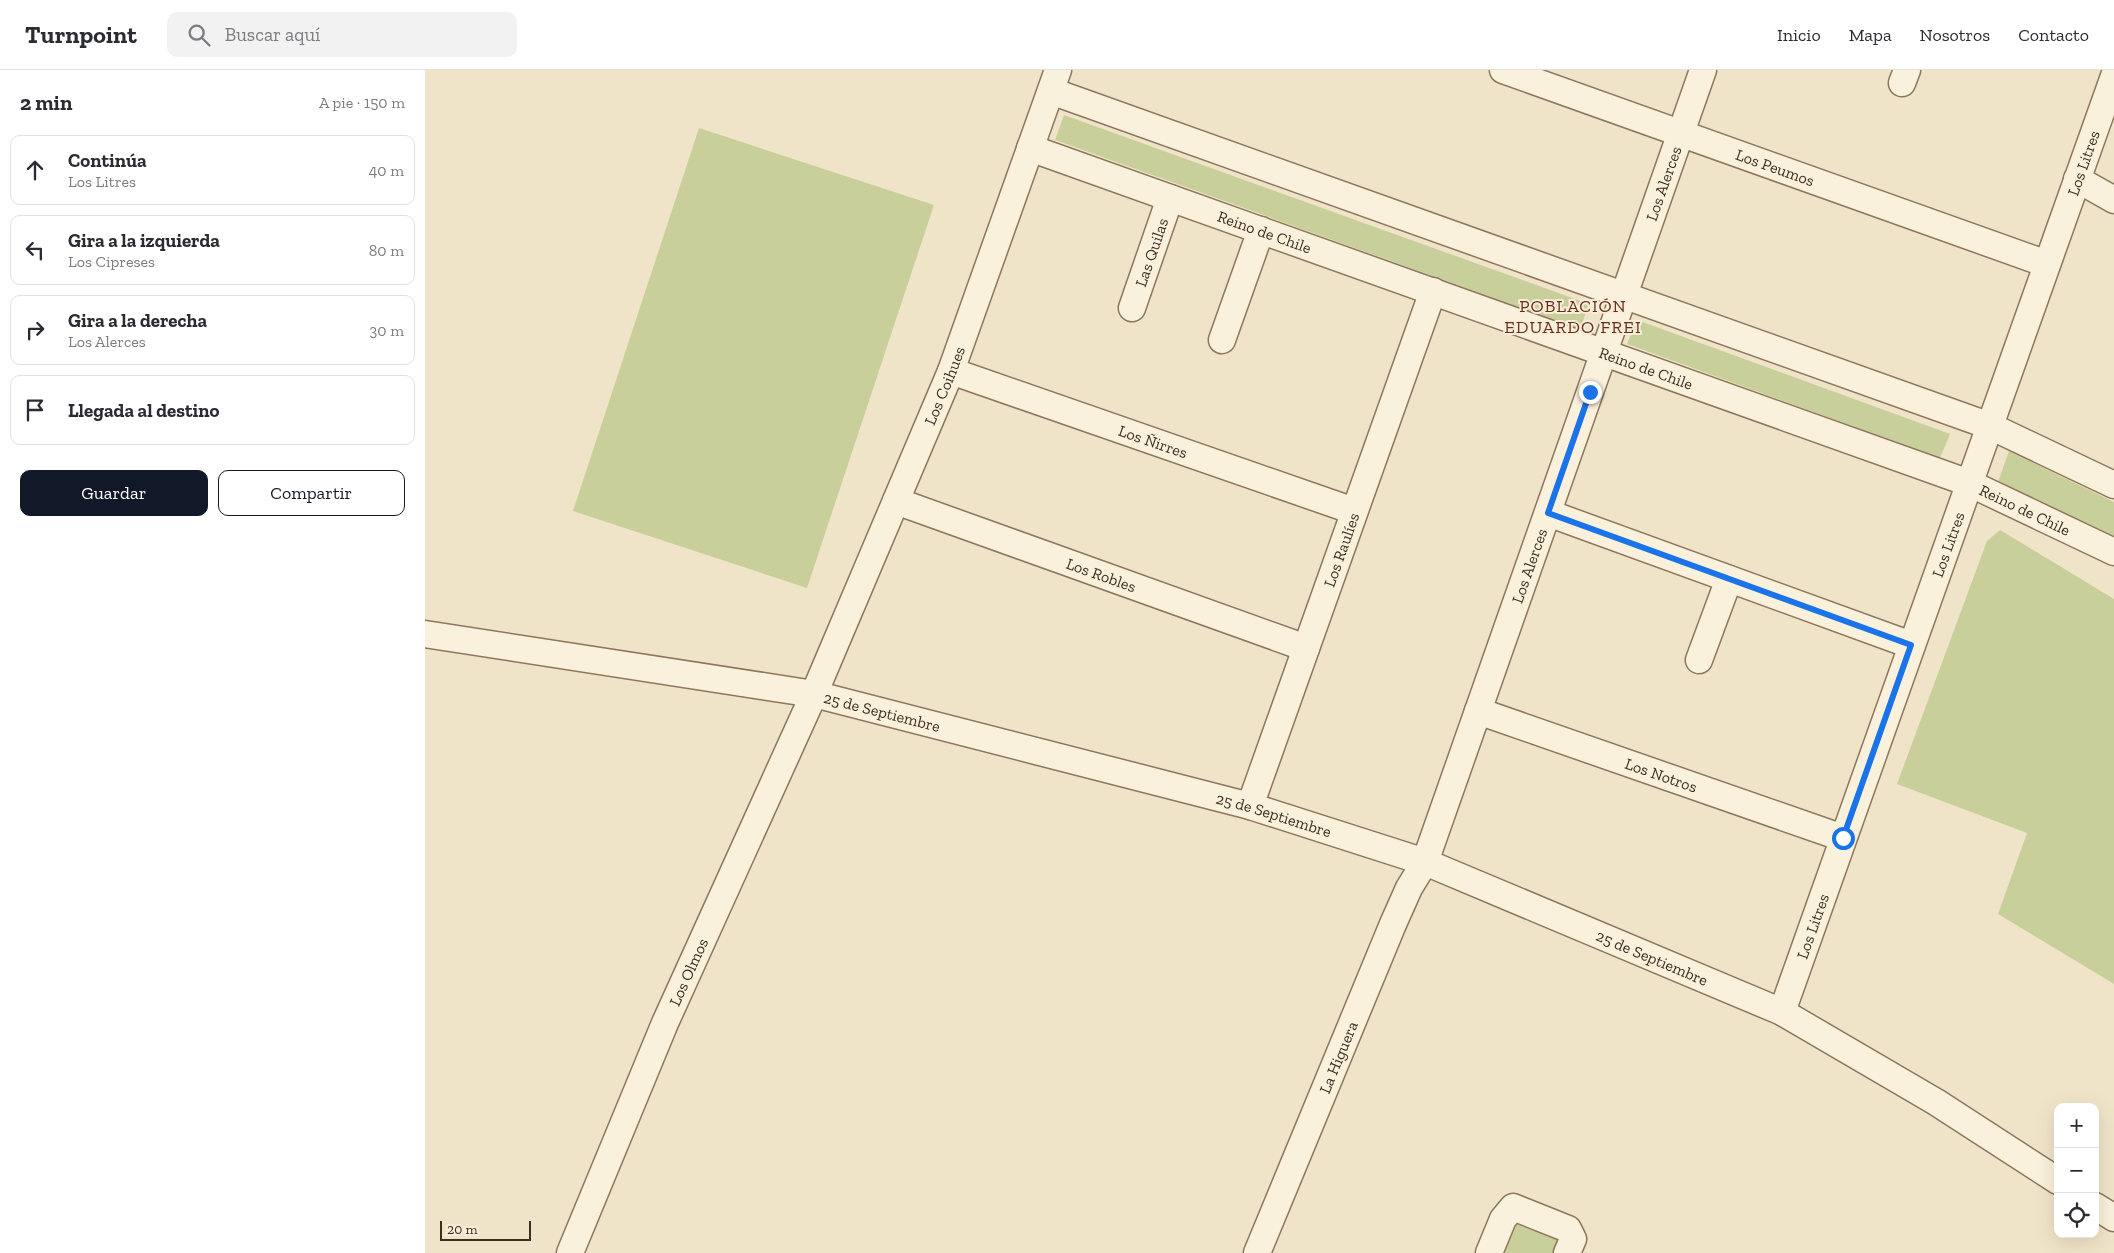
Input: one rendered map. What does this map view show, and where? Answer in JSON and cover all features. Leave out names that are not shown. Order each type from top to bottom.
[{"type":"street","name":"Los Peumos","points":[[1503,70],[2047,264]]},
{"type":"street","name":"Los Alerces","points":[[1425,862],[1703,70]]},
{"type":"street","name":"Los Litres","points":[[1781,1012],[2114,76]]},
{"type":"street","points":[[1055,80],[1624,296],[1990,426],[2114,485]]},
{"type":"street","name":"Los Coihues","points":[[813,694],[951,371],[1055,80]]},
{"type":"street","name":"Reino de Chile","points":[[1030,148],[1969,483],[2114,552]]},
{"type":"street","points":[[2077,179],[2114,200]]},
{"type":"street","name":"Las Quilas","points":[[1131,308],[1170,198]]},
{"type":"street","points":[[1222,340],[1261,230]]},
{"type":"street","name":"Los Raulíes","points":[[1249,806],[1433,291]]},
{"type":"street","name":"Los Ñirres","points":[[951,371],[1354,511]]},
{"type":"street","name":"Los Robles","points":[[896,501],[1306,648]]},
{"type":"street","points":[[1548,513],[1911,645]]},
{"type":"street","points":[[1699,660],[1729,579]]},
{"type":"street","name":"25 de Septiembre","points":[[425,634],[813,694],[1249,806],[1425,862],[1781,1012],[1936,1102],[2054,1178]]},
{"type":"street","name":"Los Olmos","points":[[570,1253],[665,1023],[813,694]]},
{"type":"street","name":"Los Notros","points":[[1478,711],[1843,838]]},
{"type":"street","name":"La Higuera","points":[[1257,1253],[1393,924],[1409,888],[1425,862]]},
{"type":"street","points":[[1489,1253],[1503,1219],[1513,1207],[1568,1229],[1573,1238],[1567,1253]]},
{"type":"street","points":[[2099,1209],[2114,1218]]},
{"type":"green space","points":[[1064,115],[1589,304],[1580,329],[1055,140]]},
{"type":"green space","points":[[699,128],[934,205],[807,588],[573,511]]},
{"type":"green space","points":[[1637,320],[1950,434],[1940,458],[1627,344]]},
{"type":"green space","points":[[2009,451],[2114,502],[2114,537],[1998,482]]},
{"type":"green space","points":[[2000,530],[2114,599],[2114,984],[1998,914],[2027,833],[1897,784],[1987,541]]},
{"type":"green space","points":[[1517,1218],[1561,1235],[1554,1253],[1503,1253]]},
{"type":"district","name":"POBLACIÓN EDUARDO FREI","points":[[1573,316]]},
{"type":"route","points":[[1590,392],[1548,513],[1911,645],[1843,838]]}]
